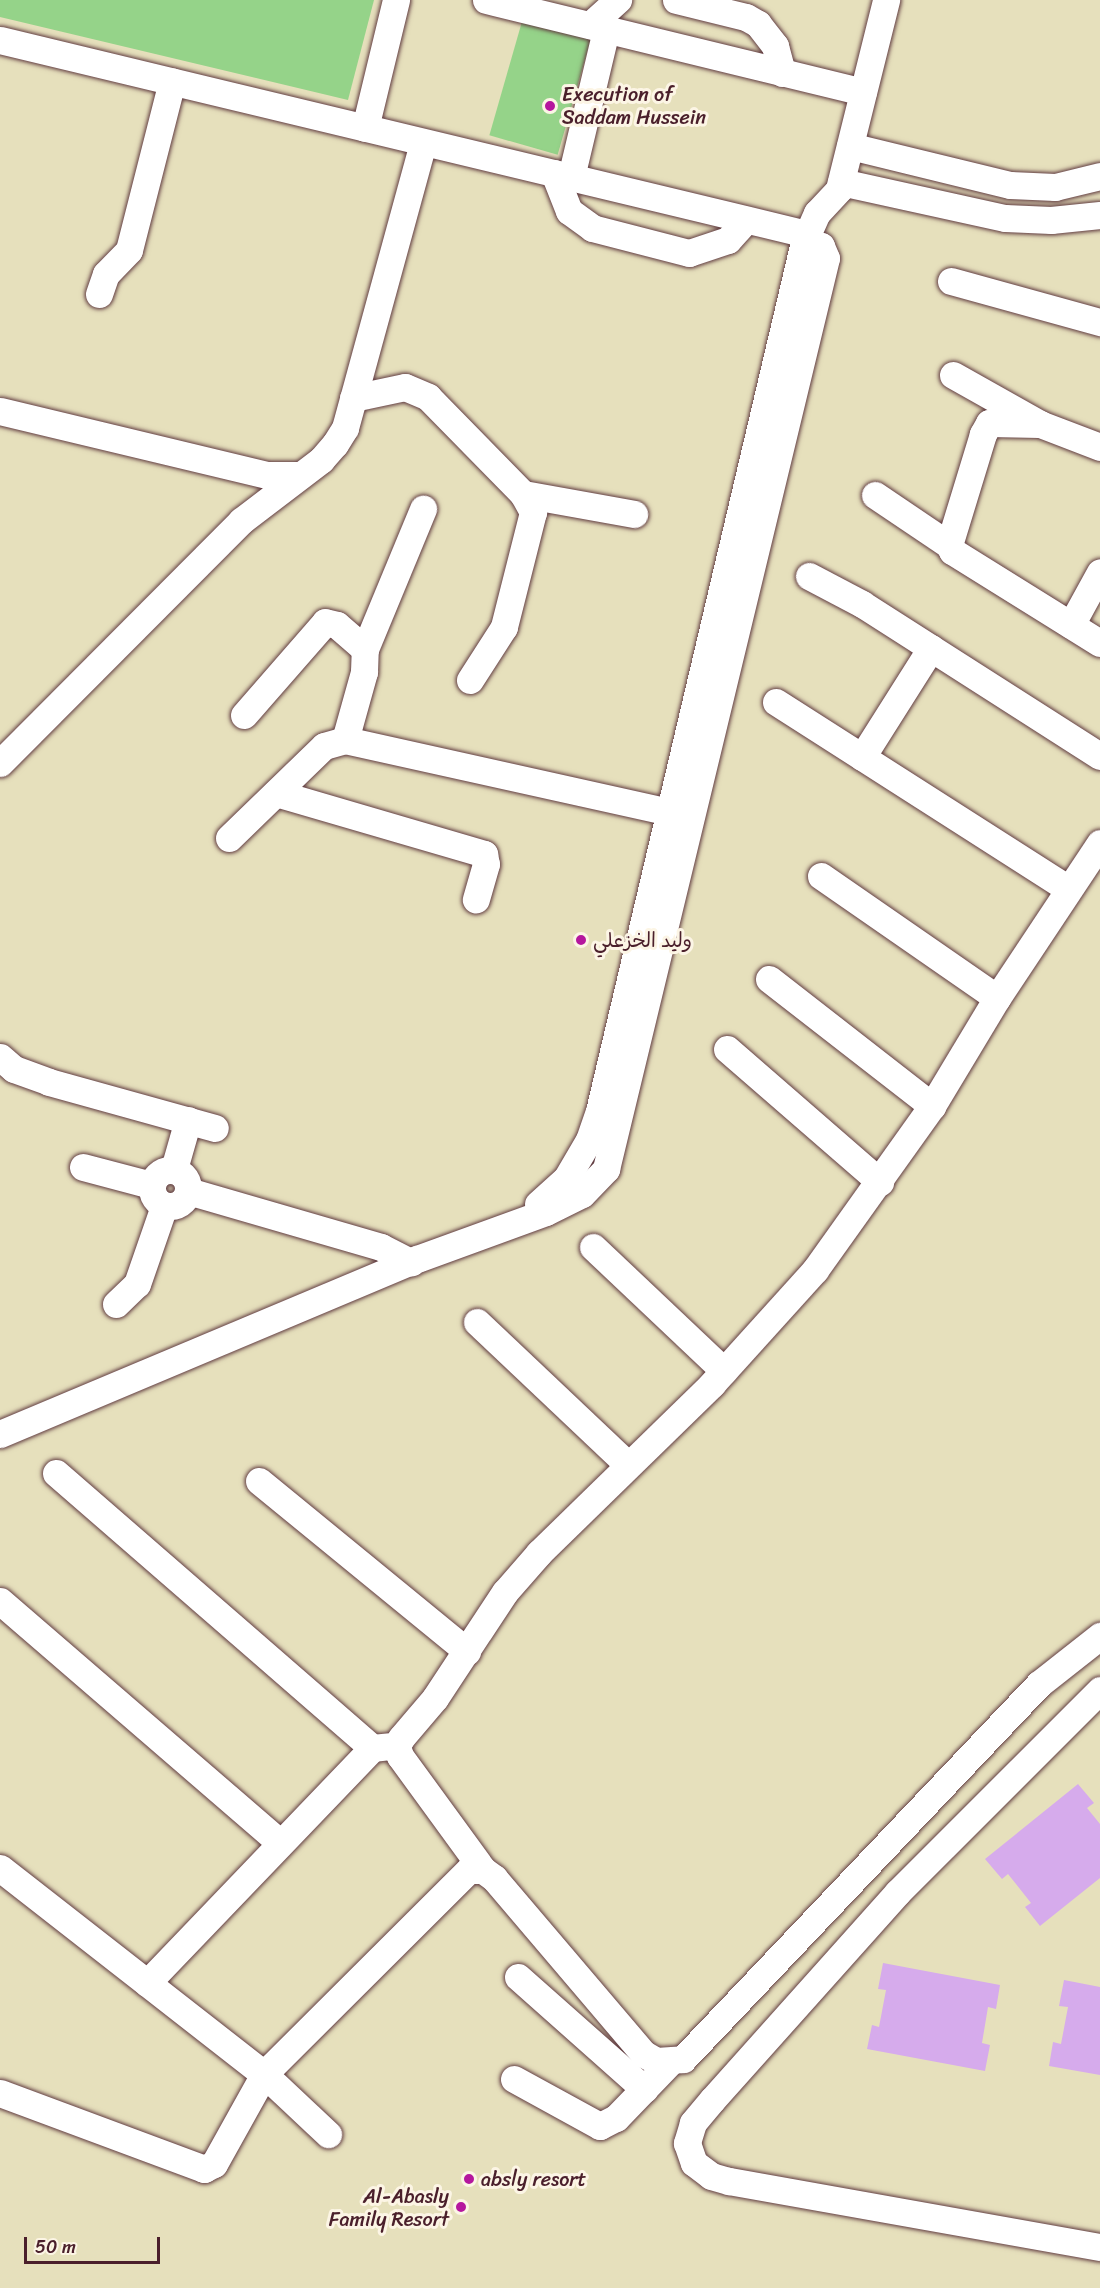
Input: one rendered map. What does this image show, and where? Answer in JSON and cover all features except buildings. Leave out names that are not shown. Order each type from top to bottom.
[{"type":"street","points":[[364,128],[396,0]]},
{"type":"street","points":[[486,0],[863,92]]},
{"type":"street","points":[[618,0],[598,28],[563,175],[569,211],[591,228],[688,253],[716,247],[746,220]]},
{"type":"street","points":[[676,0],[746,17],[758,24],[775,46],[782,73]]},
{"type":"street","points":[[495,1229],[552,1194],[566,1179],[589,1140],[806,238],[841,182],[886,0]]},
{"type":"street","points":[[0,40],[746,220],[806,238],[821,246],[826,258],[613,1149],[606,1169],[582,1194],[546,1212],[411,1262],[0,1434]]},
{"type":"street","points":[[99,294],[106,274],[129,250],[172,81]]},
{"type":"street","points":[[0,763],[241,521],[300,475],[335,444],[345,428],[423,142]]},
{"type":"street","points":[[850,146],[1010,185],[1056,187],[1100,176]]},
{"type":"street","points":[[841,182],[1005,218],[1051,220],[1100,215]]},
{"type":"street","points":[[951,281],[1100,322]]},
{"type":"street","points":[[953,375],[1040,424],[1100,447]]},
{"type":"street","points":[[353,398],[405,387],[428,397],[523,494],[533,512],[504,627],[470,680]]},
{"type":"street","points":[[0,411],[267,475],[300,475]]},
{"type":"street","points":[[949,545],[983,434],[989,423],[1040,424]]},
{"type":"street","points":[[523,494],[634,514]]},
{"type":"street","points":[[875,495],[949,545],[952,551],[1100,643]]},
{"type":"street","points":[[345,740],[364,672],[365,649],[423,509]]},
{"type":"street","points":[[1071,625],[1100,572]]},
{"type":"street","points":[[809,576],[930,648],[1100,756]]},
{"type":"street","points":[[244,715],[325,622],[337,625],[365,649]]},
{"type":"street","points":[[861,757],[930,648]]},
{"type":"street","points":[[776,702],[1068,889]]},
{"type":"street","points":[[229,838],[324,746],[345,740],[669,812]]},
{"type":"street","points":[[276,793],[484,854],[486,864],[476,900]]},
{"type":"street","points":[[147,1983],[280,1844],[385,1747],[467,1651],[505,1592],[539,1553],[724,1371],[815,1270],[880,1182],[932,1106],[997,998],[1100,843]]},
{"type":"street","points":[[821,876],[997,998]]},
{"type":"street","points":[[769,979],[932,1106]]},
{"type":"street","points":[[727,1049],[880,1182]]},
{"type":"street","points":[[0,1057],[14,1069],[49,1082],[215,1128]]},
{"type":"street","points":[[83,1167],[158,1195],[184,1201],[181,1180],[188,1120]]},
{"type":"street","points":[[181,1180],[381,1247],[411,1262]]},
{"type":"street","points":[[116,1304],[137,1284],[158,1195]]},
{"type":"street","points":[[593,1247],[724,1371]]},
{"type":"street","points":[[477,1322],[627,1465]]},
{"type":"street","points":[[56,1473],[385,1747],[417,1780],[483,1870],[494,1878],[632,2043],[656,2061],[670,2062]]},
{"type":"street","points":[[259,1481],[467,1651]]},
{"type":"street","points":[[0,1601],[280,1844]]},
{"type":"street","points":[[514,2079],[600,2126],[616,2118],[670,2062],[694,2050],[1039,1684],[1100,1636]]},
{"type":"street","points":[[1100,1690],[898,1892],[712,2100],[693,2123],[687,2143],[694,2163],[711,2176],[729,2181],[1100,2247]]},
{"type":"street","points":[[0,1868],[264,2073],[328,2134]]},
{"type":"street","points":[[0,2093],[204,2169],[214,2164],[264,2073],[470,1870],[483,1870]]},
{"type":"street","points":[[518,1977],[644,2090]]},
{"type":"green space","points":[[0,0],[374,0],[348,100],[0,17]]},
{"type":"green space","points":[[523,18],[591,38],[558,155],[489,135]]},
{"type":"place","name":"Execution of Saddam Hussein","points":[[550,106]]},
{"type":"place","name":"وليد الخزعلي","points":[[581,940]]},
{"type":"place","name":"absly resort","points":[[469,2179]]},
{"type":"place","name":"Al-Abasly Family Resort","points":[[461,2207]]}]
